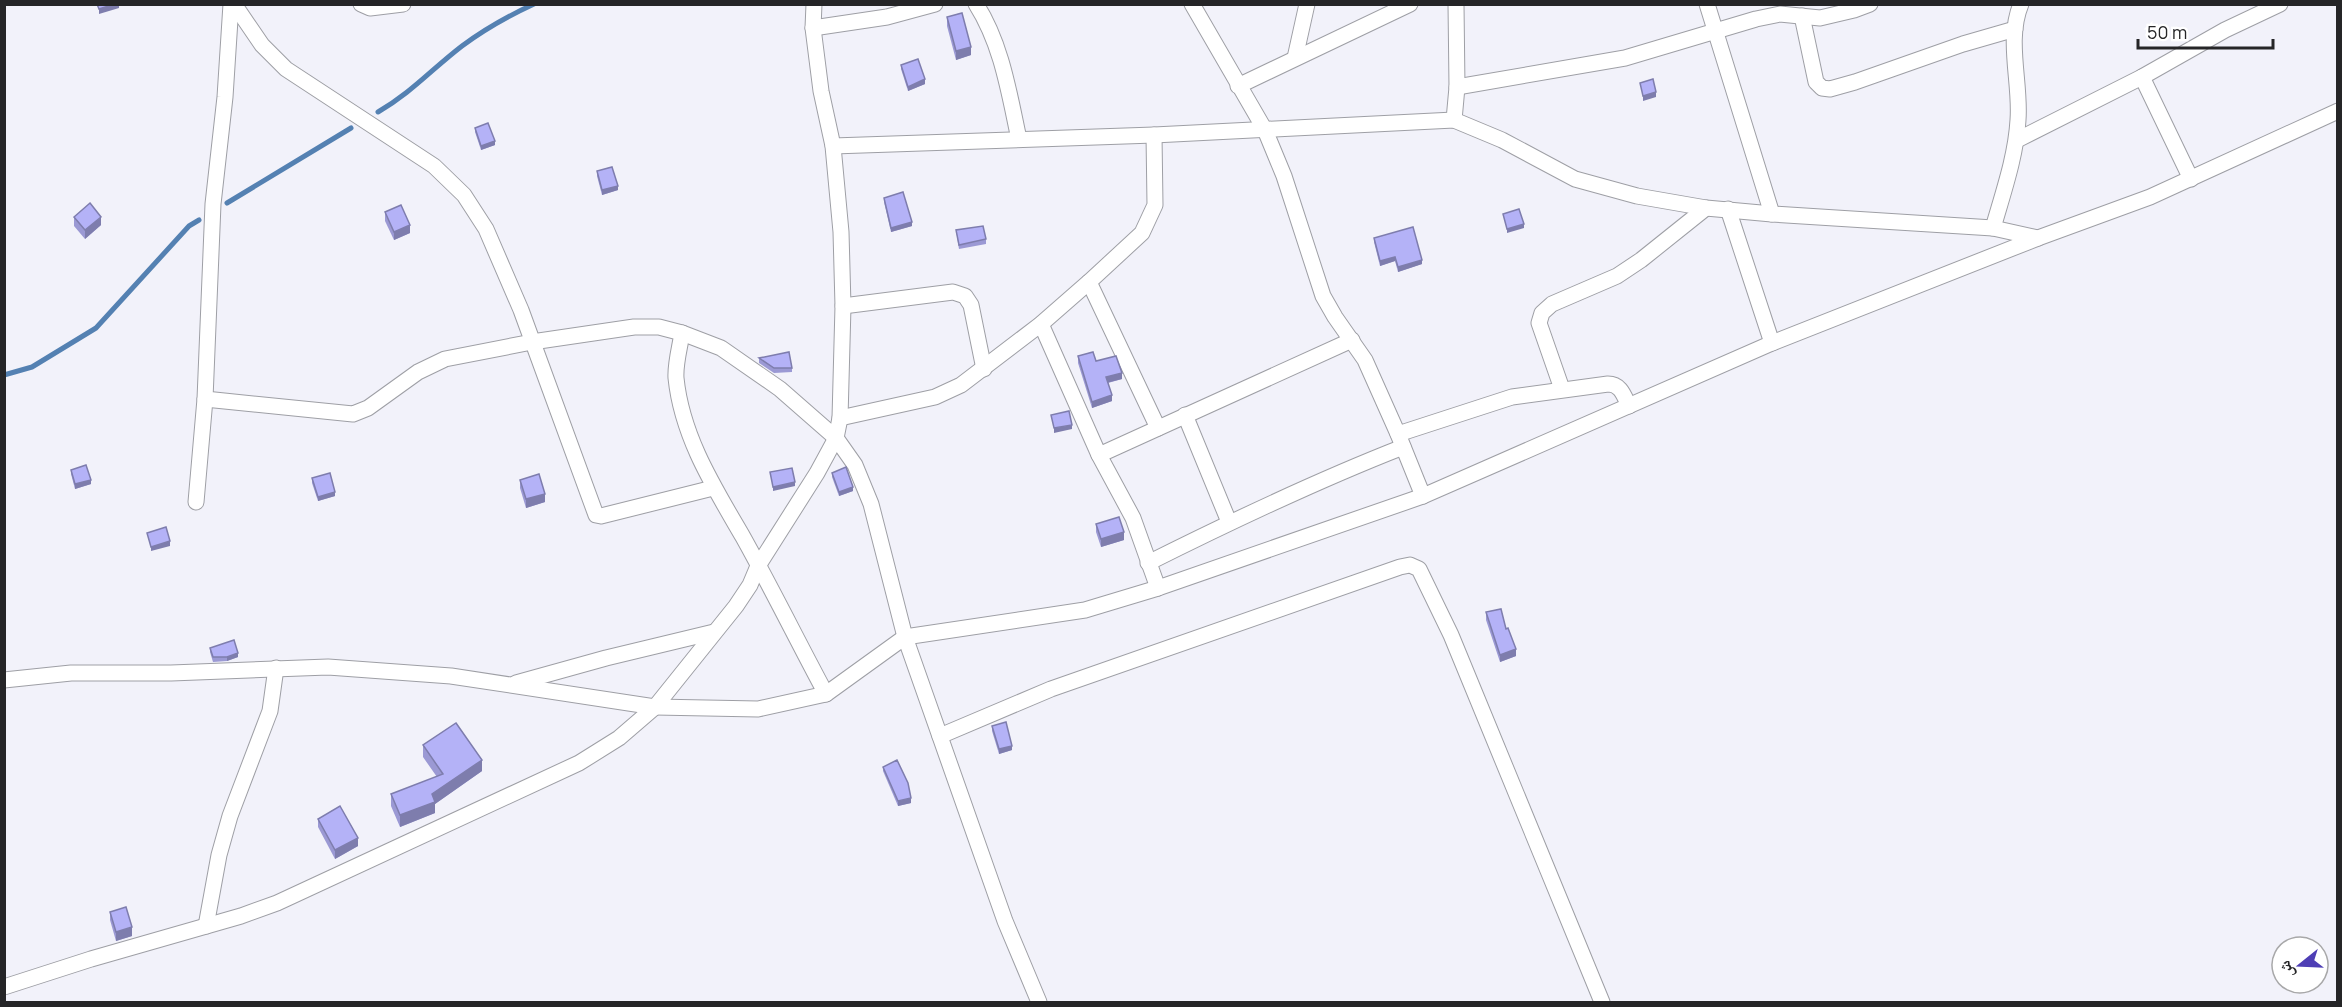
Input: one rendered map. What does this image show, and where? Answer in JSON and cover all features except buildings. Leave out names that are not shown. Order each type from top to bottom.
[{"type":"street","points":[[233,4],[262,45],[286,69],[434,166],[464,195],[486,229],[532,342],[596,515],[601,516],[713,488]]},
{"type":"street","points":[[196,502],[205,399],[213,204],[233,4]]},
{"type":"street","points":[[361,4],[370,8],[403,4]]},
{"type":"street","points":[[4,987],[277,903],[579,763],[619,738],[655,707],[750,585],[758,566],[817,473],[836,438],[840,418],[843,306],[841,232],[833,146],[820,91],[813,28],[814,4]]},
{"type":"street","points":[[813,28],[886,17],[935,4]]},
{"type":"street","points":[[976,4],[986,21],[1000,57],[1019,140]]},
{"type":"street","points":[[1192,4],[1265,130],[1291,195],[1323,296],[1365,360],[1423,496]]},
{"type":"street","points":[[1295,58],[1307,4]]},
{"type":"street","points":[[1238,86],[1410,4]]},
{"type":"street","points":[[1454,120],[1457,87],[1456,4]]},
{"type":"street","points":[[1707,4],[1772,214]]},
{"type":"street","points":[[1457,87],[1626,58],[1780,14],[1802,16],[1817,11],[1854,10],[1870,4]]},
{"type":"street","points":[[1993,228],[2017,140],[2019,103],[2015,29],[2021,4]]},
{"type":"street","points":[[2017,140],[2142,77],[2225,30],[2279,5]]},
{"type":"street","points":[[1802,16],[1816,82],[1822,88],[1830,89],[2015,29]]},
{"type":"street","points":[[2142,77],[2191,179]]},
{"type":"street","points":[[4,680],[71,673],[171,673],[328,667],[451,676],[655,707],[758,709],[826,694],[905,638],[1085,610],[1158,588],[1423,496],[1772,343],[2038,238],[2099,218],[2191,179],[2337,111]]},
{"type":"street","points":[[833,146],[1154,135],[1454,120],[1502,140],[1575,179],[1637,196],[1706,208],[1772,214],[1993,228],[2038,238]]},
{"type":"street","points":[[840,418],[935,397],[962,385],[1041,324],[1089,282],[1142,233],[1155,205],[1154,135]]},
{"type":"street","points":[[1562,390],[1539,323],[1542,313],[1552,304],[1617,276],[1641,260],[1706,208]]},
{"type":"street","points":[[1728,209],[1772,343]]},
{"type":"street","points":[[1089,282],[1158,428]]},
{"type":"street","points":[[843,306],[953,292],[965,296],[971,304],[984,369]]},
{"type":"street","points":[[1041,324],[1099,455],[1133,518],[1158,588]]},
{"type":"street","points":[[205,399],[353,414],[368,408],[431,364],[532,342],[634,327],[659,327],[721,348],[780,389],[836,438],[855,465],[871,504],[905,638],[1005,921],[1039,1002]]},
{"type":"street","points":[[682,333],[676,375],[680,404],[694,445],[713,488],[758,566],[826,694]]},
{"type":"street","points":[[1099,455],[1352,340]]},
{"type":"street","points":[[1148,563],[1229,522],[1336,474],[1401,440],[1512,397],[1615,384],[1629,406]]},
{"type":"street","points":[[1185,416],[1229,522]]},
{"type":"street","points":[[940,736],[1061,686],[1410,565],[1419,569],[1451,635],[1602,1002]]},
{"type":"street","points":[[509,685],[606,658],[714,632]]},
{"type":"street","points":[[206,926],[219,855],[230,816],[270,711],[276,668]]},
{"type":"waterway","points":[[378,112],[401,97],[471,40],[497,23],[534,4]]},
{"type":"waterway","points":[[227,203],[351,128]]},
{"type":"waterway","points":[[4,375],[32,367],[96,328],[189,226],[199,220]]}]
